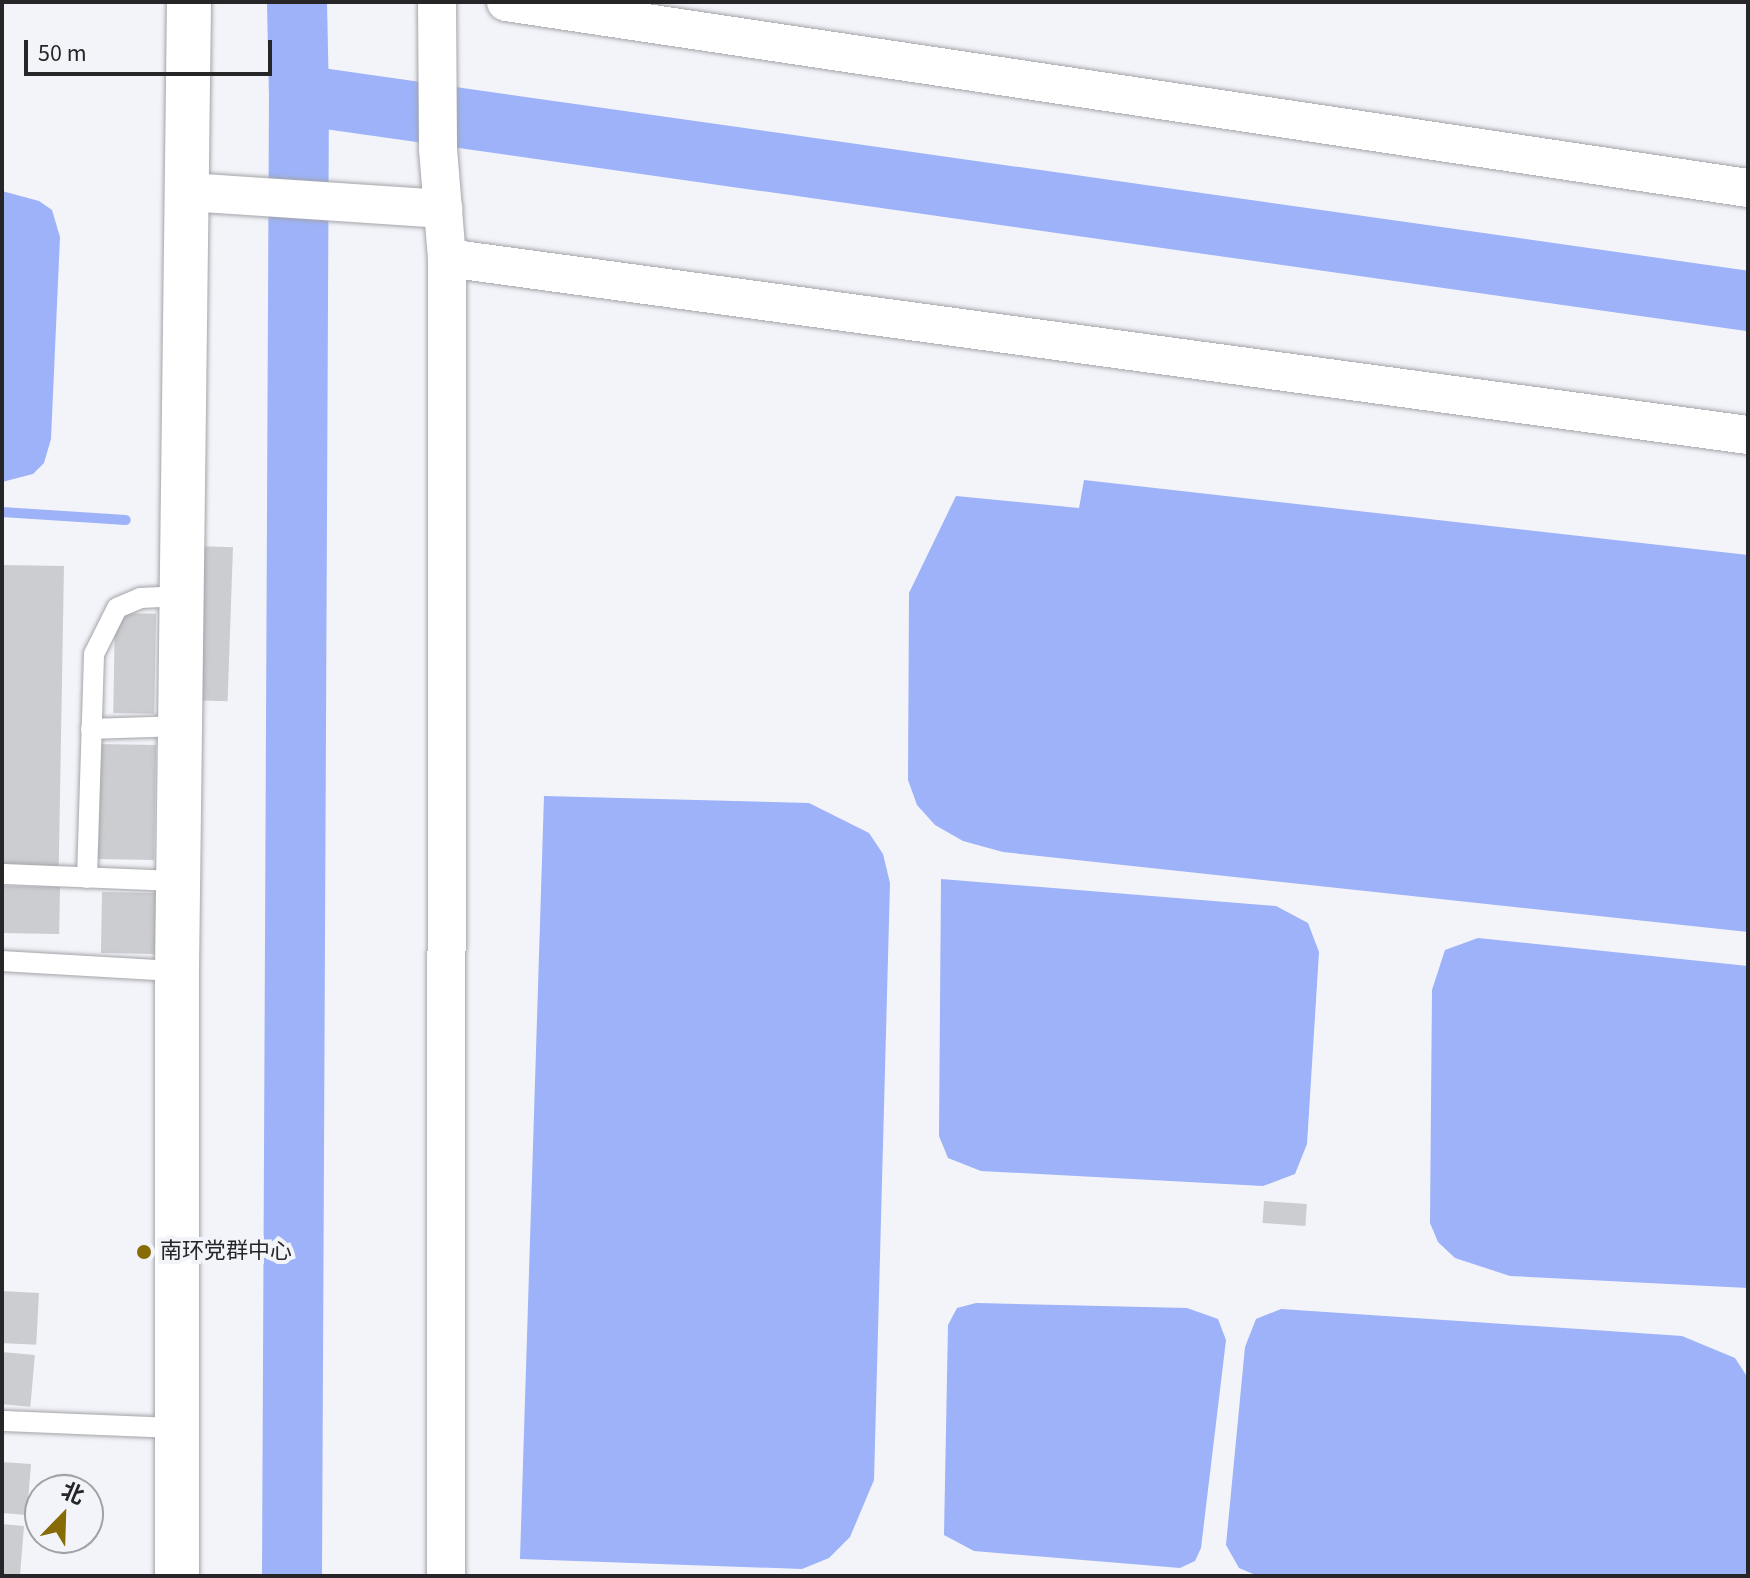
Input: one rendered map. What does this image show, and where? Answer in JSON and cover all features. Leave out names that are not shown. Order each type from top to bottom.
[{"type":"street","points":[[177,1576],[177,971],[189,2]]},
{"type":"street","points":[[506,2],[1748,188]]},
{"type":"street","points":[[437,17],[438,149],[447,258],[446,1576]]},
{"type":"street","points":[[188,192],[443,209]]},
{"type":"street","points":[[447,258],[1748,435]]},
{"type":"lane","points":[[87,878],[94,654],[117,608],[140,598],[182,596]]},
{"type":"lane","points":[[91,729],[180,726]]},
{"type":"lane","points":[[2,874],[178,881]]},
{"type":"lane","points":[[2,961],[177,971]]},
{"type":"lane","points":[[2,1421],[177,1428]]},
{"type":"water","points":[[2,191],[39,201],[52,210],[60,237],[51,439],[44,463],[33,474],[2,482]]},
{"type":"water","points":[[1084,480],[1748,555],[1748,932],[1003,852],[963,841],[935,825],[917,805],[908,780],[909,593],[956,496],[1079,508]]},
{"type":"water","points":[[544,796],[809,803],[869,833],[883,854],[890,883],[874,1480],[850,1537],[829,1558],[802,1569],[520,1559]]},
{"type":"water","points":[[941,879],[1276,906],[1308,923],[1319,952],[1307,1144],[1295,1174],[1263,1186],[981,1171],[948,1158],[939,1136]]},
{"type":"water","points":[[1478,938],[1748,966],[1748,1288],[1510,1276],[1455,1258],[1438,1242],[1430,1223],[1432,990],[1445,950]]},
{"type":"water","points":[[976,1303],[1187,1308],[1218,1319],[1226,1340],[1201,1548],[1195,1561],[1180,1568],[974,1551],[944,1535],[948,1325],[957,1308]]},
{"type":"water","points":[[1281,1309],[1682,1336],[1735,1358],[1748,1378],[1748,1576],[1258,1576],[1239,1568],[1226,1545],[1245,1347],[1256,1319]]},
{"type":"building","points":[[196,546],[233,547],[228,701],[191,700]]},
{"type":"building","points":[[2,565],[64,566],[59,870],[2,869]]},
{"type":"building","points":[[115,613],[156,614],[154,714],[113,713]]},
{"type":"building","points":[[99,744],[156,745],[154,860],[97,859]]},
{"type":"building","points":[[2,886],[60,887],[59,934],[2,933]]},
{"type":"building","points":[[102,892],[156,893],[155,954],[101,953]]},
{"type":"building","points":[[1264,1201],[1307,1204],[1305,1226],[1262,1223]]},
{"type":"building","points":[[2,1291],[39,1293],[36,1345],[2,1343]]},
{"type":"building","points":[[2,1352],[35,1355],[30,1407],[2,1404]]},
{"type":"building","points":[[2,1462],[31,1464],[30,1474],[24,1474],[24,1515],[2,1513]]},
{"type":"building","points":[[2,1524],[24,1526],[20,1576],[2,1576]]},
{"type":"waterway","points":[[297,2],[299,95],[1748,301]]},
{"type":"waterway","points":[[292,1576],[299,95]]},
{"type":"waterway","points":[[2,512],[126,520]]},
{"type":"place","name":"南环党群中心","points":[[144,1252]]}]
